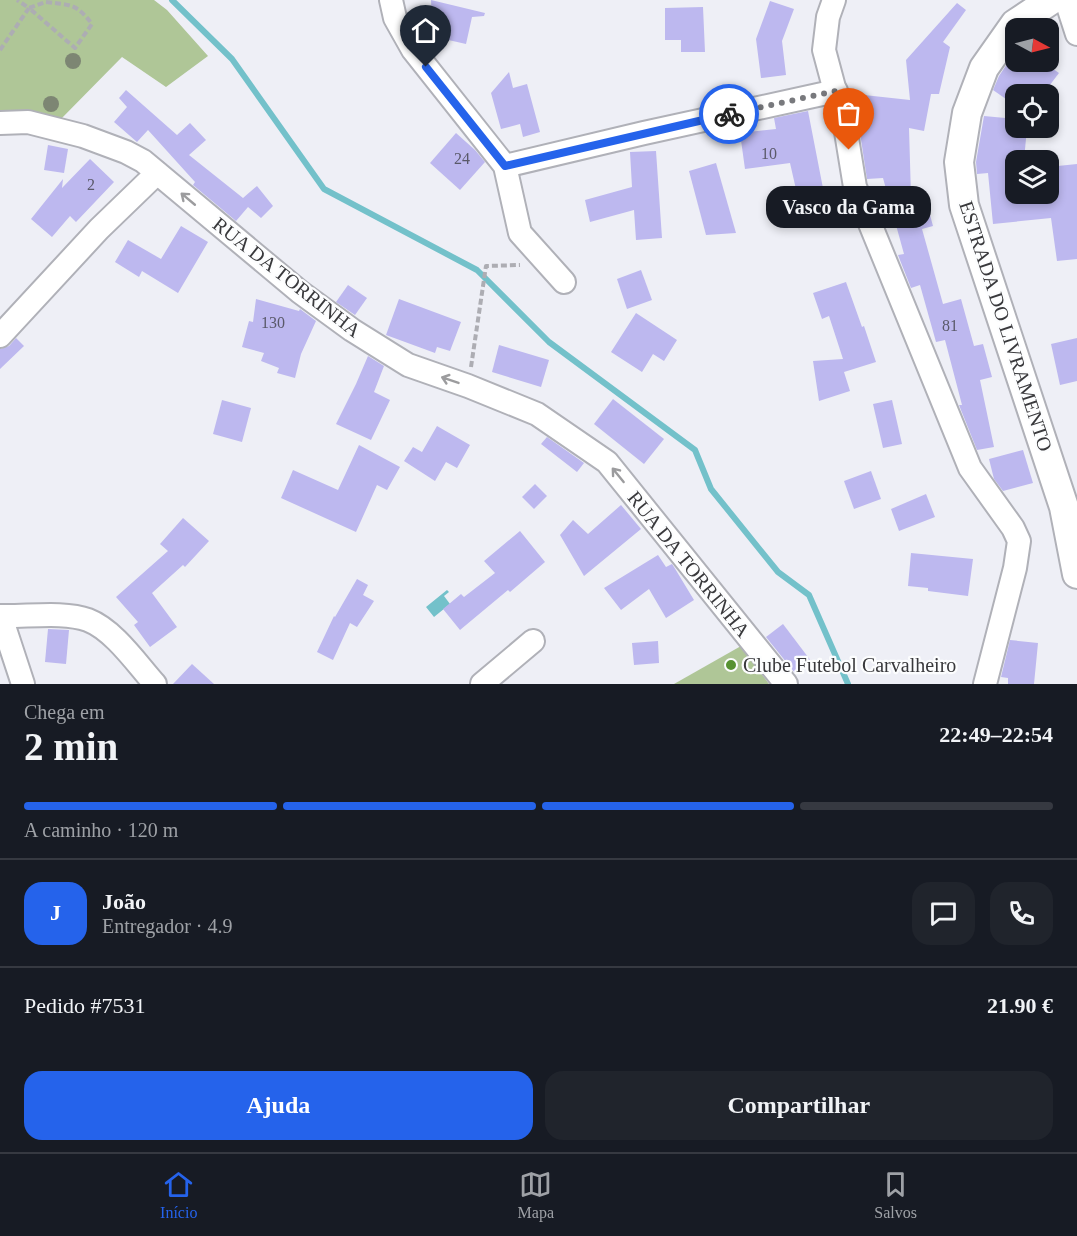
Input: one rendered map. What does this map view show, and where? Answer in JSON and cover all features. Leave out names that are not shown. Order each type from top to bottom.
[{"type":"street","points":[[391,0],[395,18],[413,50],[505,166],[520,232],[564,282]]},
{"type":"street","points":[[834,0],[828,18],[824,50],[846,132],[855,187],[970,468],[1019,541],[1015,568],[985,684]]},
{"type":"street","name":"ESTRADA DO LIVRAMENTO","points":[[1051,0],[1016,24],[984,68],[967,113],[959,162],[964,205],[1071,502],[1077,574]]},
{"type":"street","points":[[1066,0],[1077,34]]},
{"type":"street","points":[[505,166],[836,91]]},
{"type":"street","name":"RUA DA TORRINHA","points":[[0,123],[28,122],[83,136],[143,161],[300,292],[352,330],[408,364],[537,414],[607,462],[786,684]]},
{"type":"street","points":[[0,336],[99,229],[157,173]]},
{"type":"street","points":[[23,684],[0,616],[73,616],[89,621],[110,634],[155,684]]},
{"type":"street","points":[[482,684],[533,641]]},
{"type":"path","points":[[0,50],[29,8],[46,2],[73,5],[84,13],[92,24],[75,48],[29,8],[16,0]]},
{"type":"path","points":[[468,386],[486,266],[520,265]]},
{"type":"green space","points":[[0,0],[154,0],[167,10],[208,56],[166,87],[122,57],[59,121],[0,111]]},
{"type":"green space","name":"Clube Futebol Carvalheiro","points":[[741,646],[769,684],[674,684]]},
{"type":"water","points":[[447,590],[449,592],[444,596],[450,604],[434,617],[426,607]]},
{"type":"building","points":[[431,0],[485,13],[484,16],[472,17],[466,44],[444,39],[448,19],[432,20]]},
{"type":"building","points":[[770,1],[794,9],[782,41],[786,75],[761,78],[756,39]]},
{"type":"building","points":[[957,3],[966,10],[943,42],[950,47],[939,94],[931,94],[924,131],[909,128],[911,196],[924,193],[933,226],[922,229],[943,304],[961,299],[974,346],[983,344],[992,377],[980,380],[994,447],[977,450],[959,405],[962,405],[945,340],[936,342],[920,285],[911,288],[898,255],[904,254],[883,178],[867,179],[860,133],[864,95],[910,100],[906,60]]},
{"type":"building","points":[[703,7],[705,52],[681,52],[681,40],[665,40],[665,8]]},
{"type":"building","points":[[1005,67],[1005,72],[1059,73],[1051,84],[1005,84],[1005,98],[993,90]]},
{"type":"building","points":[[509,72],[513,88],[527,84],[540,132],[523,137],[520,124],[501,129],[491,93]]},
{"type":"building","points":[[126,90],[177,135],[190,123],[206,140],[189,155],[243,198],[257,186],[273,206],[261,218],[248,207],[236,221],[193,185],[195,182],[148,130],[137,142],[114,122],[127,107],[119,98]]},
{"type":"building","points":[[808,111],[828,214],[803,220],[790,163],[745,169],[740,133],[776,129],[774,118]]},
{"type":"building","points":[[984,116],[1005,118],[1005,138],[1026,138],[1025,150],[1005,150],[1005,204],[1059,204],[1059,166],[1077,164],[1077,259],[1057,261],[1051,218],[993,224],[988,173],[977,174],[976,162]]},
{"type":"building","points":[[456,133],[485,162],[460,190],[430,163]]},
{"type":"building","points":[[48,145],[68,149],[64,173],[44,170]]},
{"type":"building","points":[[656,151],[662,238],[636,240],[634,210],[590,222],[585,200],[632,187],[630,152]]},
{"type":"building","points":[[90,159],[114,182],[76,222],[70,216],[52,237],[31,219],[63,179],[62,188]]},
{"type":"building","points":[[716,163],[736,233],[706,235],[689,171]]},
{"type":"building","points":[[181,226],[208,242],[178,293],[142,271],[139,277],[115,262],[128,240],[161,259]]},
{"type":"building","points":[[641,270],[652,300],[627,309],[617,279]]},
{"type":"building","points":[[846,282],[876,362],[844,372],[850,391],[819,401],[813,361],[843,359],[829,316],[822,319],[813,293]]},
{"type":"building","points":[[348,285],[367,298],[355,315],[336,302]]},
{"type":"building","points":[[256,299],[299,311],[300,309],[316,321],[301,354],[295,378],[277,373],[279,368],[261,361],[264,353],[242,347],[249,321],[253,322]]},
{"type":"building","points":[[399,299],[461,322],[450,351],[437,347],[435,353],[386,335]]},
{"type":"building","points":[[636,313],[677,340],[664,361],[653,354],[642,372],[611,352]]},
{"type":"building","points":[[16,338],[24,346],[0,369],[0,349],[9,346]]},
{"type":"building","points":[[1077,338],[1077,381],[1060,385],[1051,344]]},
{"type":"building","points":[[499,345],[549,360],[541,387],[492,372]]},
{"type":"building","points":[[368,356],[384,366],[374,392],[390,400],[371,440],[336,424]]},
{"type":"building","points":[[613,399],[664,439],[644,464],[594,424]]},
{"type":"building","points":[[222,400],[251,408],[242,442],[213,434]]},
{"type":"building","points":[[892,400],[902,444],[883,448],[873,404]]},
{"type":"building","points":[[437,426],[470,445],[457,468],[446,462],[435,481],[404,461],[413,447],[422,452]]},
{"type":"building","points":[[547,437],[584,463],[577,472],[541,444]]},
{"type":"building","points":[[359,445],[400,467],[387,490],[377,485],[356,532],[281,498],[293,470],[338,490]]},
{"type":"building","points":[[1023,450],[1033,483],[1003,491],[994,479],[989,459]]},
{"type":"building","points":[[871,471],[881,499],[854,509],[844,481]]},
{"type":"building","points":[[535,484],[547,496],[534,509],[522,497]]},
{"type":"building","points":[[926,494],[935,517],[899,531],[891,509]]},
{"type":"building","points":[[621,505],[641,529],[584,576],[560,535],[573,520],[588,534]]},
{"type":"building","points":[[183,518],[209,541],[185,567],[183,565],[152,593],[177,627],[150,647],[134,625],[138,622],[116,597],[168,551],[160,544]]},
{"type":"building","points":[[520,531],[545,562],[460,630],[443,609],[461,594],[464,597],[495,573],[484,561]]},
{"type":"building","points":[[911,553],[973,559],[968,596],[908,586]]},
{"type":"building","points":[[658,555],[666,567],[672,564],[694,600],[666,618],[649,589],[621,610],[604,588]]},
{"type":"building","points":[[357,579],[368,585],[363,595],[374,601],[357,627],[350,623],[333,660],[317,652],[334,616]]},
{"type":"building","points":[[783,624],[811,661],[795,673],[766,637]]},
{"type":"building","points":[[48,629],[69,630],[66,664],[45,662]]},
{"type":"building","points":[[1010,640],[1038,643],[1034,684],[1008,684],[1008,678],[1001,677]]},
{"type":"building","points":[[658,641],[659,663],[634,665],[632,643]]},
{"type":"building","points":[[192,664],[214,684],[173,684]]},
{"type":"waterway","points":[[172,0],[232,59],[324,189],[477,270],[549,342],[695,450],[711,489],[778,572],[809,595],[848,684]]},
{"type":"way so far","points":[[729,114],[836,91],[849,150]]},
{"type":"place","name":"Vasco da Gama","points":[[849,150]]},
{"type":"place","name":"Clube Futebol Carvalheiro","points":[[731,665]]},
{"type":"route","points":[[426,67],[505,166],[729,114]]}]
